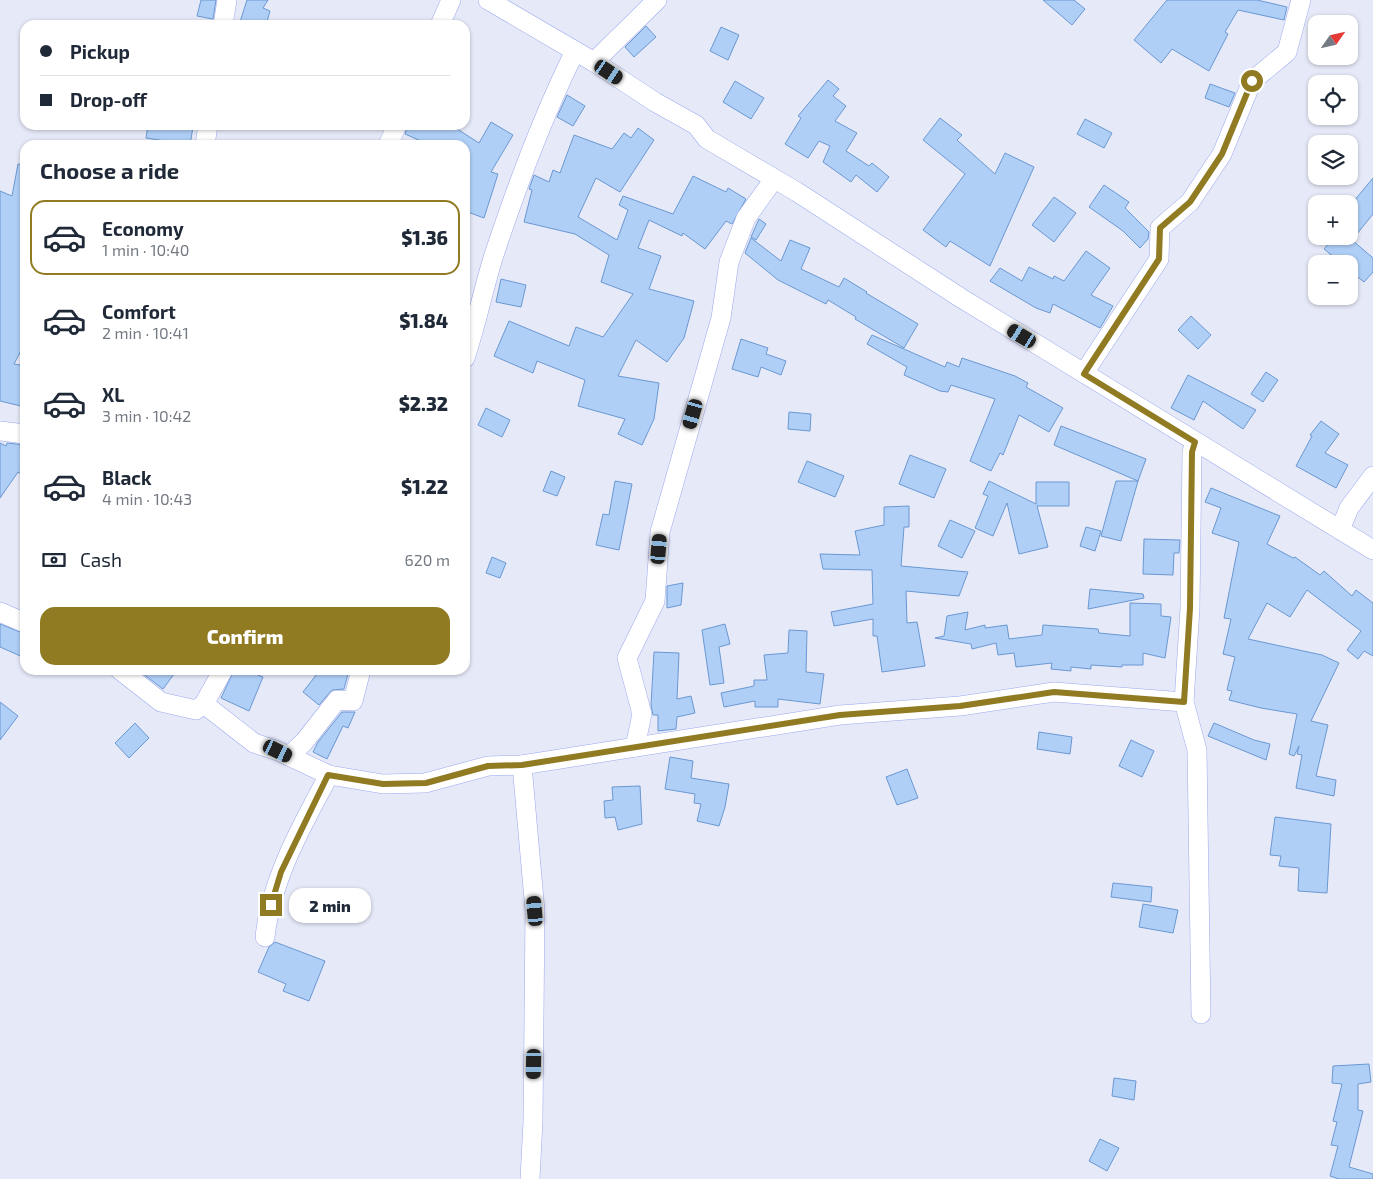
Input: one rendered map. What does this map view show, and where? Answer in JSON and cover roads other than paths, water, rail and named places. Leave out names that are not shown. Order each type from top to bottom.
[{"type":"street","points":[[224,20],[227,0]]},
{"type":"street","points":[[442,20],[450,0]]},
{"type":"street","points":[[488,0],[696,125],[707,139],[1084,374],[1373,550]]},
{"type":"street","points":[[594,62],[657,0]]},
{"type":"street","points":[[1084,374],[1159,259],[1160,228],[1190,202],[1222,154],[1252,81],[1287,52],[1301,0]]},
{"type":"street","points":[[470,340],[493,260],[522,175],[551,101],[575,51]]},
{"type":"street","points":[[636,747],[642,714],[627,658],[655,601],[660,532],[721,318],[729,262],[746,218],[774,179]]},
{"type":"street","points":[[0,431],[20,433]]},
{"type":"street","points":[[1195,442],[1192,452],[1190,608],[1184,702],[1197,750],[1201,1014]]},
{"type":"street","points":[[1340,530],[1349,508],[1373,476]]},
{"type":"street","points":[[0,612],[20,621]]},
{"type":"street","points":[[126,675],[161,702],[196,710],[204,704],[220,675]]},
{"type":"street","points":[[289,756],[304,742],[337,700],[353,701],[360,675]]},
{"type":"street","points":[[204,704],[254,743],[289,756],[328,775],[383,784],[426,783],[488,766],[522,765],[840,715],[960,706],[1054,692],[1184,702]]},
{"type":"street","points":[[522,765],[535,911],[533,1121],[530,1179]]},
{"type":"street","points":[[265,937],[266,922],[281,872],[328,775]]}]
